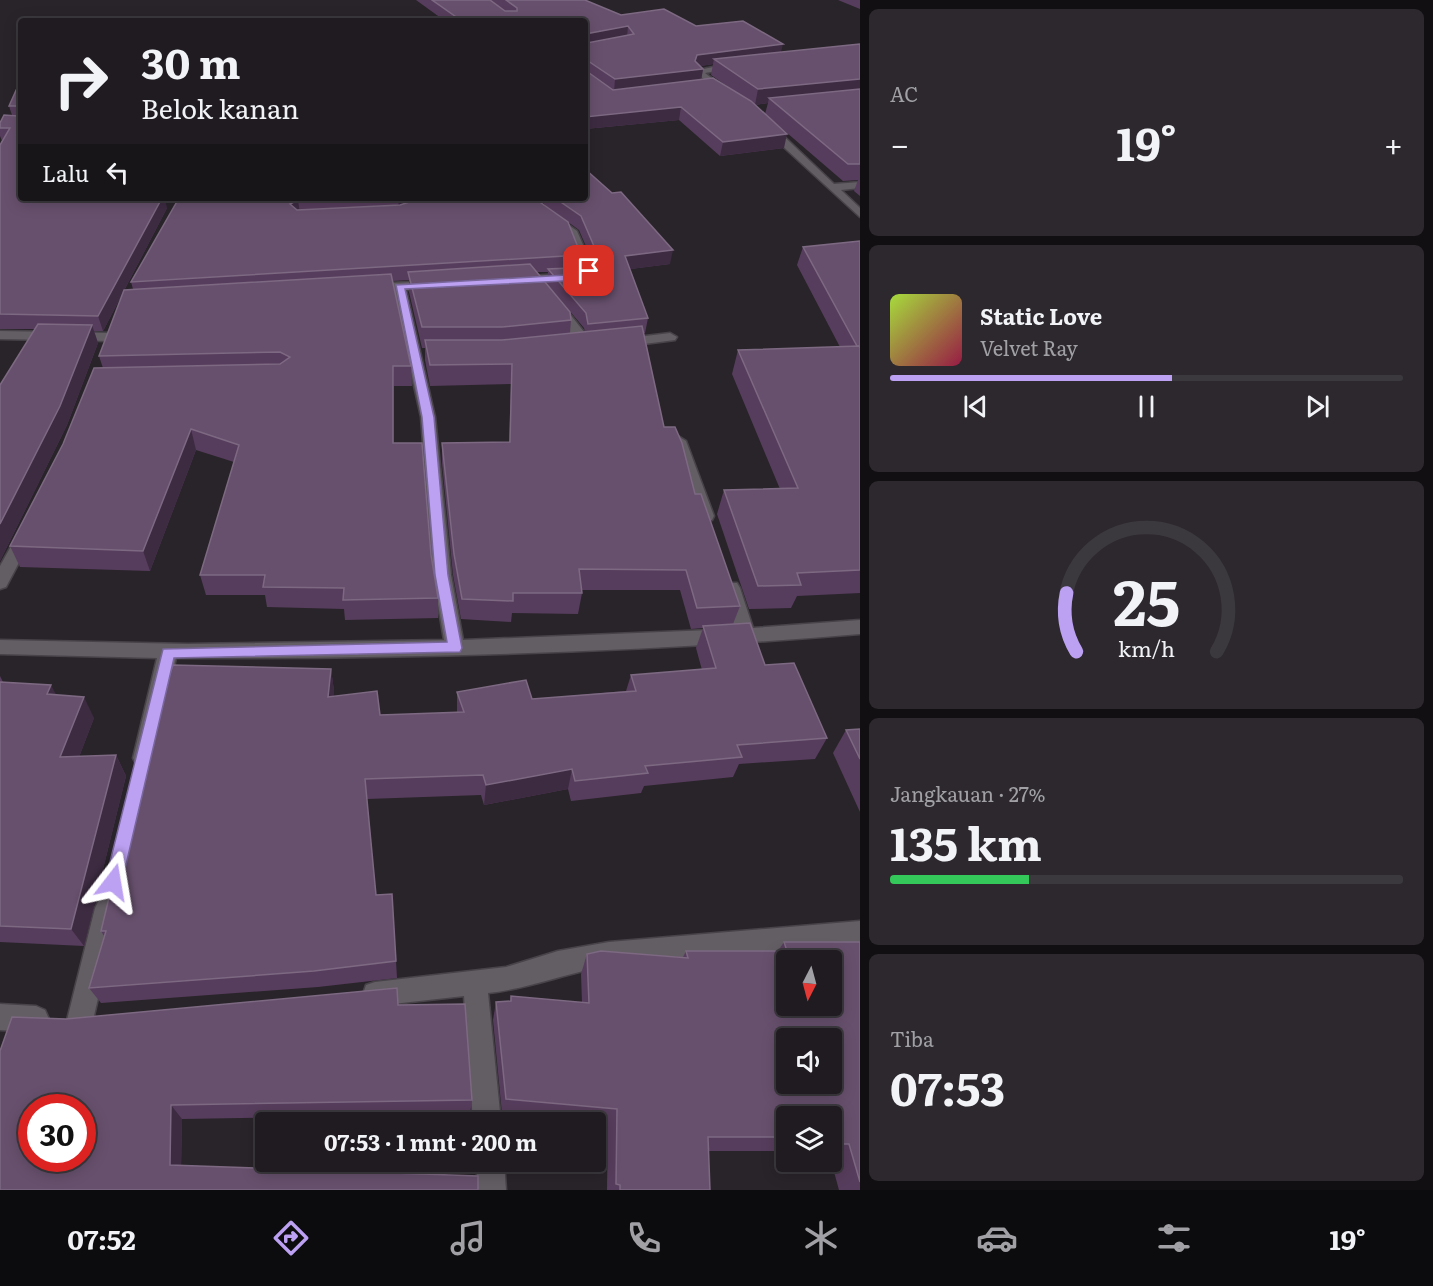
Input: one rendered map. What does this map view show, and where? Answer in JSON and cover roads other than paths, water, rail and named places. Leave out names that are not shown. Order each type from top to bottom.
[{"type":"street","points":[[732,97],[713,85],[699,72],[700,70],[750,64]]},
{"type":"street","points":[[702,86],[713,85]]},
{"type":"street","points":[[758,116],[860,214]]},
{"type":"street","points":[[832,187],[860,185]]},
{"type":"street","points":[[512,282],[590,275],[573,233],[540,210],[532,201]]},
{"type":"street","points":[[534,280],[577,332],[584,347],[670,337]]},
{"type":"street","points":[[352,290],[444,285]]},
{"type":"street","points":[[399,287],[428,417],[442,575],[455,648]]},
{"type":"street","points":[[0,335],[112,331],[104,355]]},
{"type":"street","points":[[415,354],[433,355]]},
{"type":"street","points":[[674,431],[711,532]]},
{"type":"street","points":[[0,582],[31,524]]},
{"type":"street","points":[[726,574],[747,637]]},
{"type":"street","points":[[0,648],[168,653],[455,648],[747,637],[860,627]]},
{"type":"street","points":[[138,779],[168,653]]},
{"type":"street","points":[[0,1017],[92,1019],[113,882]]},
{"type":"street","points":[[352,997],[506,979],[558,963],[609,954],[860,933]]},
{"type":"street","points":[[475,982],[486,1112]]},
{"type":"street","points":[[491,1172],[492,1190]]}]
